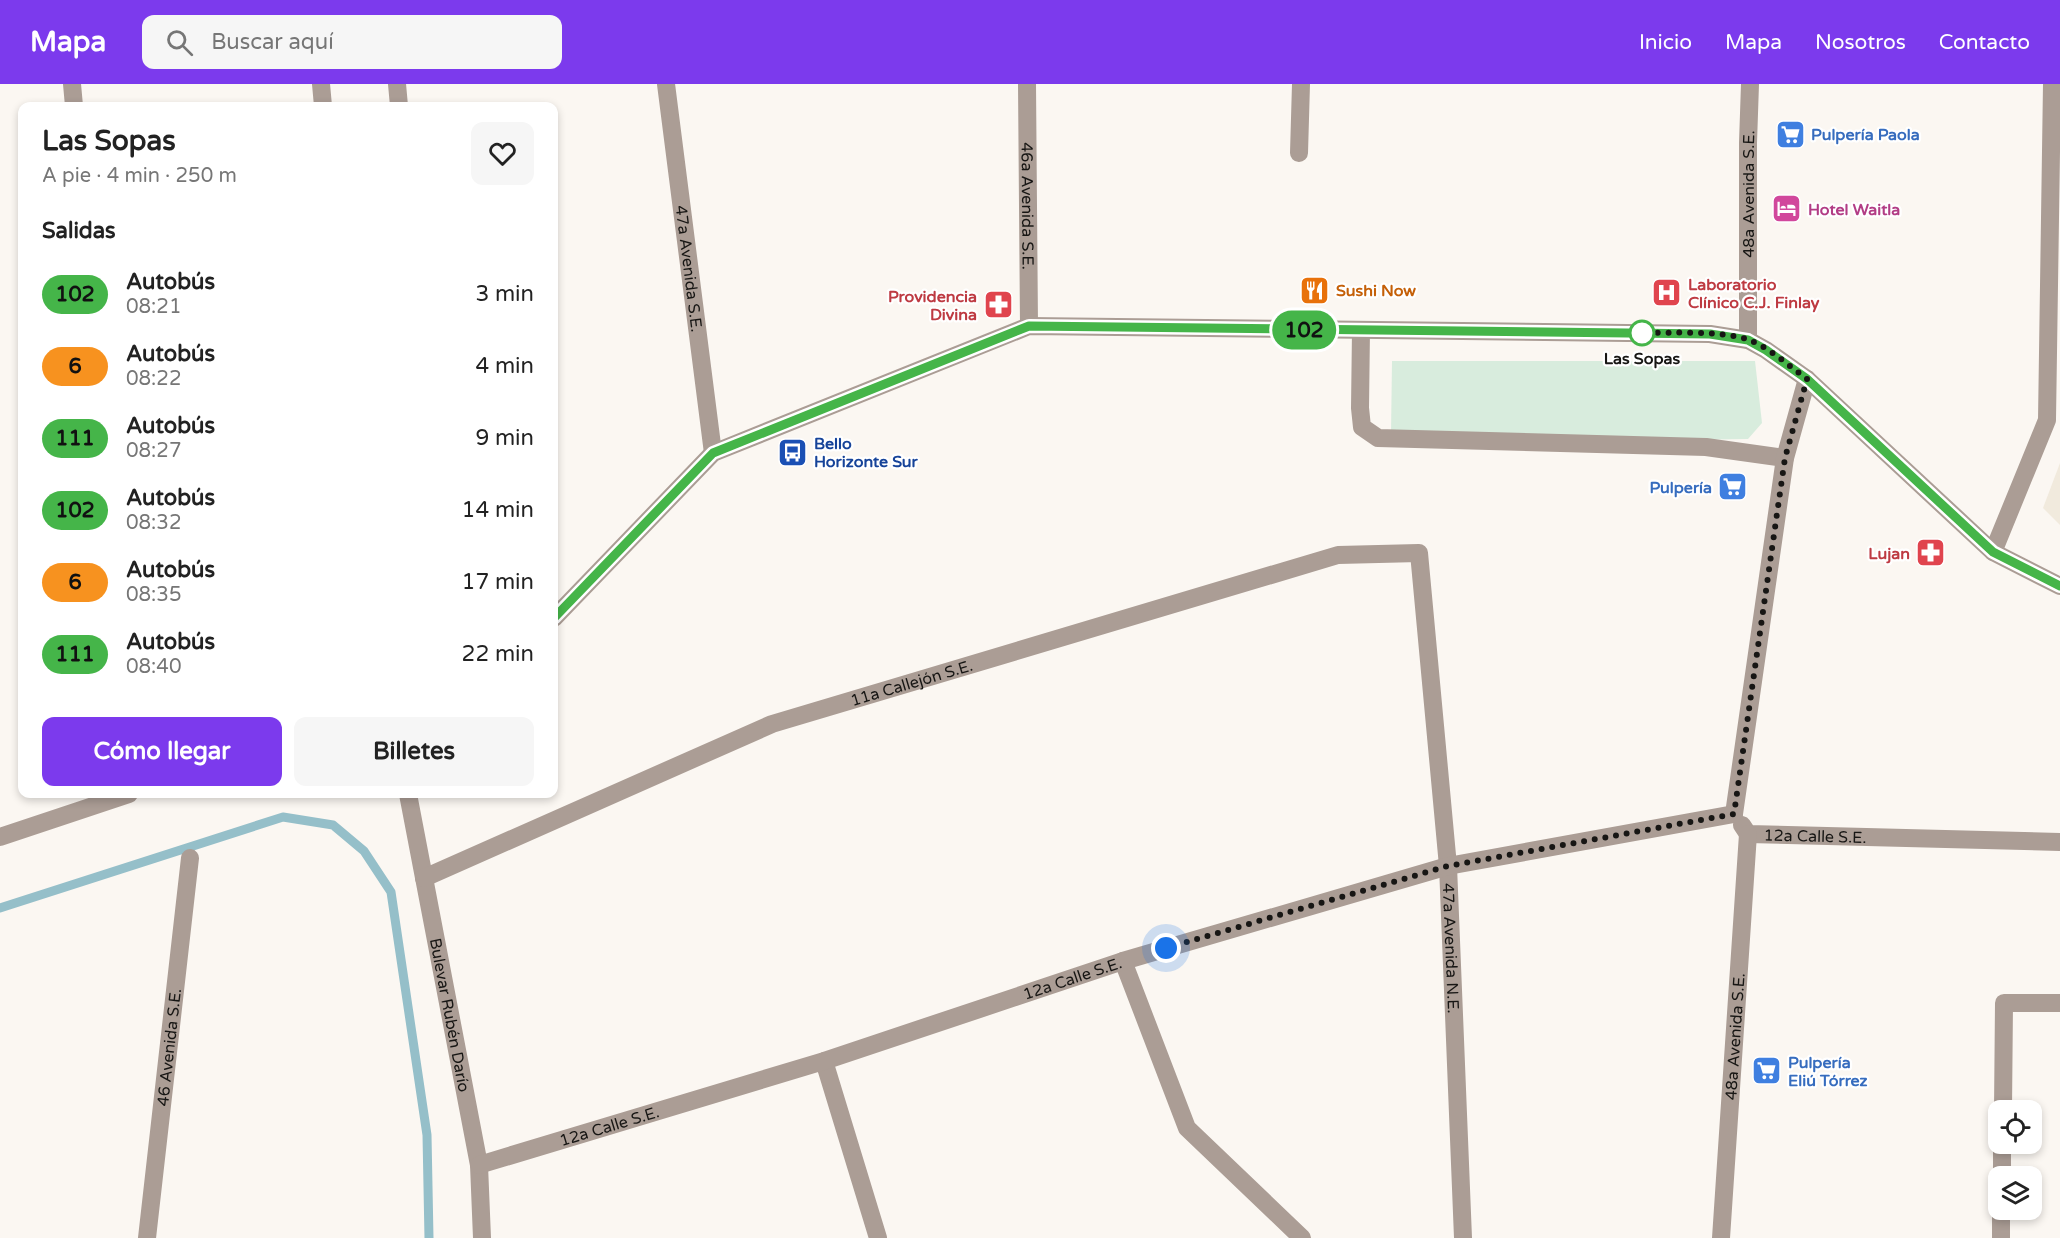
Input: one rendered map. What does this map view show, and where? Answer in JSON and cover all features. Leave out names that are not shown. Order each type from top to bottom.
[{"type":"street","points":[[72,84],[74,102]]},
{"type":"street","points":[[321,84],[323,102]]},
{"type":"street","points":[[397,84],[399,102]]},
{"type":"street","name":"47a Avenida S.E.","points":[[666,84],[713,453]]},
{"type":"street","name":"46a Avenida S.E.","points":[[1027,84],[1029,326]]},
{"type":"street","points":[[1299,153],[1301,84]]},
{"type":"street","name":"48a Avenida S.E.","points":[[1748,340],[1750,84]]},
{"type":"street","points":[[1993,552],[2047,420],[2052,84]]},
{"type":"street","points":[[558,614],[713,453],[1029,326],[1710,334],[1748,340],[1807,379],[1993,552],[2060,586]]},
{"type":"street","points":[[1361,330],[1360,408],[1362,427],[1378,438],[1706,447],[1785,458]]},
{"type":"street","points":[[1734,814],[1785,458],[1807,379]]},
{"type":"street","name":"47a Avenida N.E.","points":[[1419,553],[1448,866],[1462,1238]]},
{"type":"street","name":"11a Callejón S.E.","points":[[424,878],[772,724],[1338,555],[1419,553]]},
{"type":"street","points":[[0,837],[117,798]]},
{"type":"street","name":"Bulevar Rubén Darío","points":[[409,798],[479,1165],[482,1238]]},
{"type":"street","name":"12a Calle S.E.","points":[[479,1165],[824,1061],[1122,961],[1448,866],[1734,814],[1748,834],[2060,842]]},
{"type":"street","name":"48a Avenida S.E.","points":[[1721,1238],[1748,834]]},
{"type":"street","name":"46 Avenida S.E.","points":[[147,1238],[190,858]]},
{"type":"street","points":[[1122,961],[1187,1128],[1302,1238]]},
{"type":"street","points":[[2003,1100],[2004,1003],[2060,1003]]},
{"type":"street","points":[[824,1061],[878,1238]]},
{"type":"street","points":[[2001,1220],[2001,1238]]},
{"type":"shaded area","points":[[2060,463],[2060,525],[2043,508]]},
{"type":"green space","points":[[1392,361],[1755,361],[1762,423],[1748,439],[1416,444],[1391,434]]},
{"type":"waterway","points":[[0,908],[283,817],[333,825],[364,851],[391,892],[427,1135],[429,1238]]},
{"type":"bus line","name":"102","points":[[558,614],[713,453],[1029,326],[1710,334],[1748,340],[1807,379],[1993,552],[2060,586]]},
{"type":"place","name":"Pulpería Paola","points":[[1790,134]]},
{"type":"place","name":"Hotel Waitla","points":[[1787,209]]},
{"type":"place","name":"Sushi Now","points":[[1315,290]]},
{"type":"place","name":"Laboratorio Clínico C.J. Finlay","points":[[1667,293]]},
{"type":"place","name":"Providencia Divina","points":[[998,305]]},
{"type":"place","name":"Las Sopas","points":[[1642,333]]},
{"type":"place","name":"Bello Horizonte Sur","points":[[793,452]]},
{"type":"place","name":"Pulpería","points":[[1733,487]]},
{"type":"place","name":"Lujan","points":[[1931,553]]},
{"type":"place","name":"Pulpería Eliú Tórrez","points":[[1767,1071]]},
{"type":"route","points":[[1166,948],[1448,866],[1734,814],[1785,458],[1807,379],[1748,340],[1710,334],[1642,333]]}]
